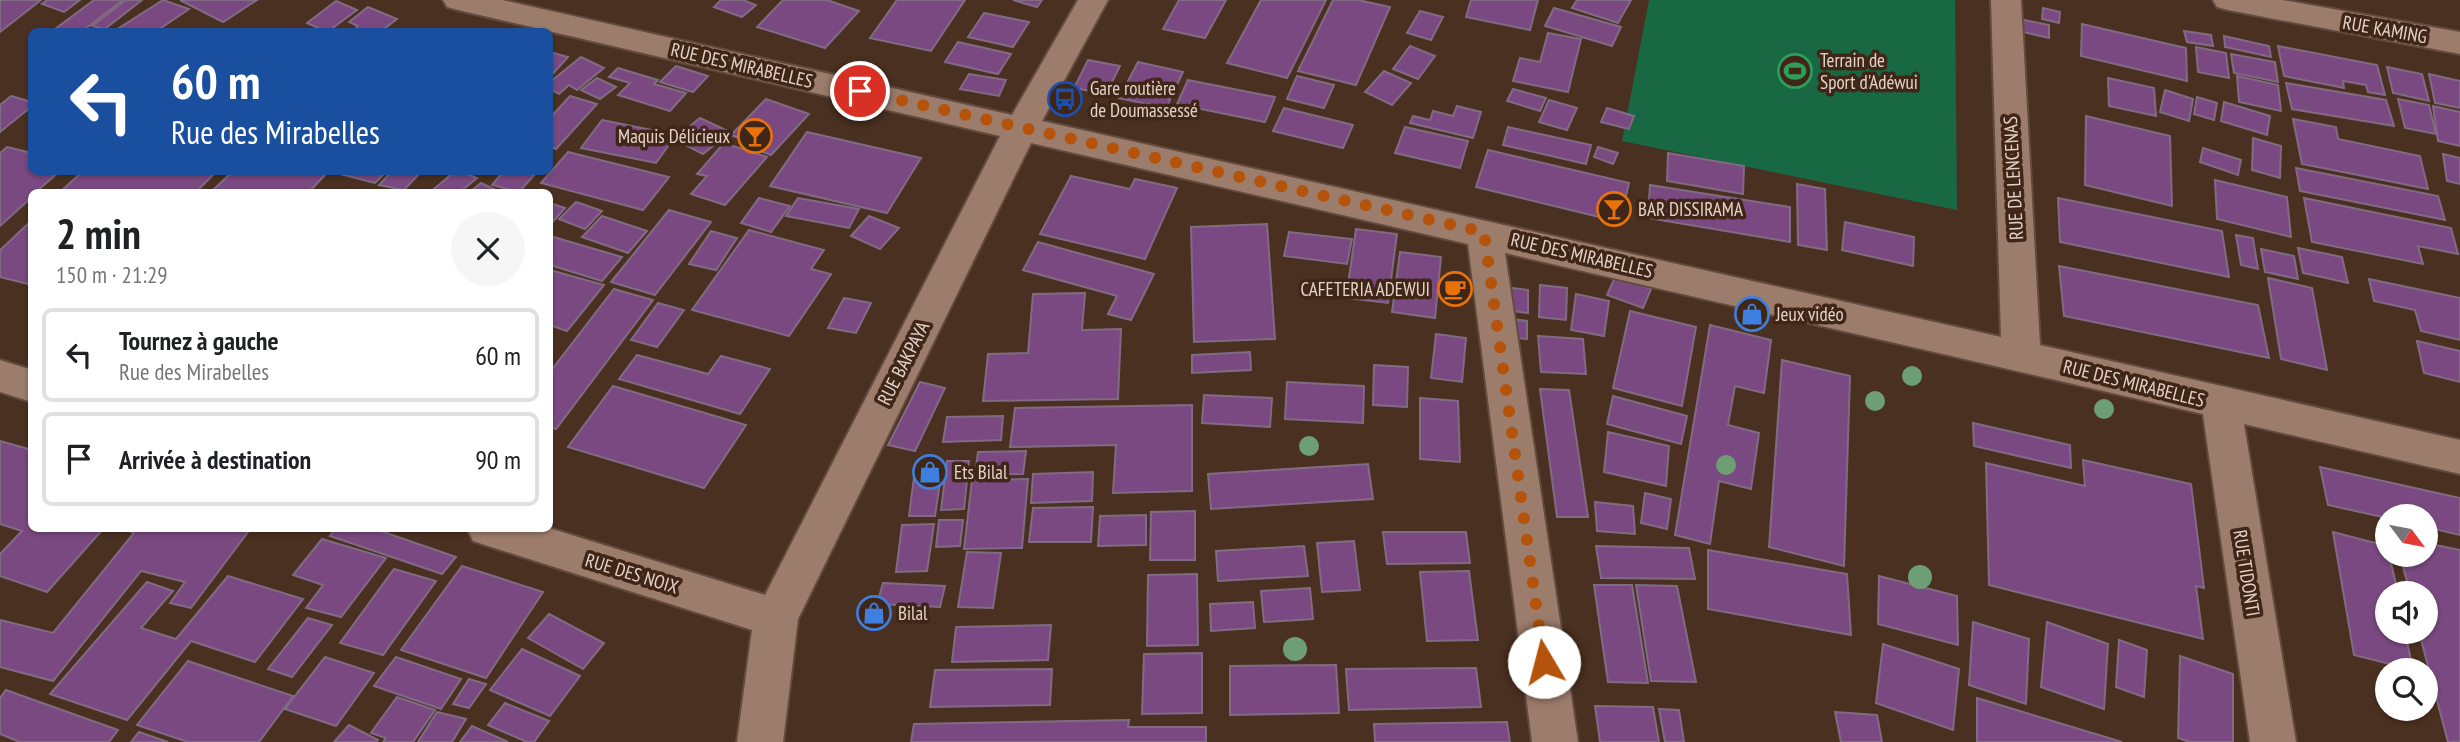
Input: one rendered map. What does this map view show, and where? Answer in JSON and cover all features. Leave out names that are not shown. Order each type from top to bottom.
[{"type":"street","name":"RUE DES MIRABELLES","points":[[458,0],[1484,232],[2460,457]]},
{"type":"street","name":"RUE BAKPAYA","points":[[760,742],[776,618],[1021,128],[1093,0]]},
{"type":"street","name":"RUE DE LENCENAS","points":[[2006,0],[2021,355]]},
{"type":"street","name":"RUE KAMING","points":[[2228,0],[2460,43]]},
{"type":"street","points":[[1484,232],[1555,742]]},
{"type":"street","points":[[0,376],[28,385]]},
{"type":"street","name":"RUE TIDONTI","points":[[2221,404],[2273,742]]},
{"type":"street","name":"RUE DES NOIX","points":[[501,532],[776,618]]},
{"type":"green space","name":"Terrain de Sport d'Adéwui","points":[[1649,0],[1955,0],[1957,210],[1622,141]]},
{"type":"building","points":[[0,0],[41,0],[0,32]]},
{"type":"building","points":[[47,0],[80,0],[64,12],[42,4]]},
{"type":"building","points":[[94,0],[123,0],[86,28],[56,28]]},
{"type":"building","points":[[126,0],[142,0],[106,28],[92,26]]},
{"type":"building","points":[[163,0],[189,9],[161,28],[119,28]]},
{"type":"building","points":[[180,0],[257,0],[223,22]]},
{"type":"building","points":[[721,0],[743,0],[756,5],[742,17],[714,7]]},
{"type":"building","points":[[783,0],[827,0],[859,11],[825,48],[757,27]]},
{"type":"building","points":[[897,0],[965,0],[931,51],[870,38]]},
{"type":"building","points":[[1013,0],[1042,0],[1037,7]]},
{"type":"building","points":[[1179,0],[1226,0],[1205,38],[1163,29]]},
{"type":"building","points":[[1261,0],[1326,0],[1287,78],[1227,63]]},
{"type":"building","points":[[1333,0],[1358,0],[1390,7],[1356,85],[1298,71]]},
{"type":"building","points":[[1471,0],[1538,0],[1530,30],[1466,17]]},
{"type":"building","points":[[1577,0],[1631,0],[1618,23],[1572,8]]},
{"type":"building","points":[[336,1],[357,10],[332,28],[318,28],[307,23]]},
{"type":"building","points":[[368,7],[397,19],[385,28],[356,28],[358,26],[349,22]]},
{"type":"building","points":[[1554,8],[1621,27],[1612,46],[1545,26]]},
{"type":"building","points":[[2043,8],[2060,12],[2059,23],[2042,19]]},
{"type":"building","points":[[1420,11],[1443,17],[1431,40],[1407,33]]},
{"type":"building","points":[[984,13],[1029,22],[1013,47],[968,37]]},
{"type":"building","points":[[2015,18],[2049,25],[2049,38],[2014,30]]},
{"type":"building","points":[[2082,24],[2186,48],[2187,81],[2081,56]]},
{"type":"building","points":[[2184,31],[2211,35],[2213,46],[2187,42]]},
{"type":"building","points":[[1548,33],[1581,39],[1568,92],[1513,81],[1520,58],[1540,62]]},
{"type":"building","points":[[2224,36],[2269,46],[2271,57],[2225,47]]},
{"type":"building","points":[[958,42],[1011,54],[998,74],[945,62]]},
{"type":"building","points":[[1410,46],[1435,56],[1418,79],[1393,69]]},
{"type":"building","points":[[2278,46],[2377,65],[2385,95],[2368,92],[2366,85],[2343,81],[2344,88],[2284,76]]},
{"type":"building","points":[[2196,47],[2226,53],[2229,78],[2198,72]]},
{"type":"building","points":[[553,53],[568,57],[553,74]]},
{"type":"building","points":[[2231,54],[2275,62],[2278,82],[2234,73]]},
{"type":"building","points":[[581,57],[604,68],[577,90],[569,85],[559,94],[553,91],[553,80]]},
{"type":"building","points":[[1088,60],[1120,66],[1106,94],[1074,88]]},
{"type":"building","points":[[1138,62],[1183,72],[1166,108],[1119,98]]},
{"type":"building","points":[[676,66],[708,76],[693,92],[660,82]]},
{"type":"building","points":[[2387,67],[2422,74],[2429,101],[2393,93]]},
{"type":"building","points":[[618,68],[658,80],[654,84],[686,93],[670,111],[618,95],[630,83],[609,77]]},
{"type":"building","points":[[1384,71],[1411,83],[1392,105],[1365,92]]},
{"type":"building","points":[[969,74],[1006,80],[999,96],[960,89]]},
{"type":"building","points":[[2429,74],[2460,81],[2460,108],[2435,103]]},
{"type":"building","points":[[1297,76],[1334,85],[1324,108],[1287,99]]},
{"type":"building","points":[[2237,76],[2278,85],[2281,111],[2239,102]]},
{"type":"building","points":[[597,78],[616,87],[600,99],[581,90]]},
{"type":"building","points":[[2108,78],[2154,88],[2156,116],[2109,106]]},
{"type":"building","points":[[1188,80],[1275,97],[1265,122],[1177,104]]},
{"type":"building","points":[[2286,83],[2386,100],[2394,126],[2292,109]]},
{"type":"building","points":[[1513,89],[1546,98],[1540,111],[1507,101]]},
{"type":"building","points":[[2165,90],[2193,99],[2189,121],[2160,112]]},
{"type":"building","points":[[11,96],[28,101],[28,109],[0,132],[0,105]]},
{"type":"building","points":[[570,96],[597,104],[556,149],[553,148],[553,115]]},
{"type":"building","points":[[2197,97],[2217,103],[2214,120],[2194,114]]},
{"type":"building","points":[[766,99],[809,114],[771,155],[743,145],[747,141],[731,135]]},
{"type":"building","points":[[2398,99],[2429,105],[2436,134],[2405,128]]},
{"type":"building","points":[[1549,100],[1577,108],[1567,130],[1539,122]]},
{"type":"building","points":[[2224,102],[2270,116],[2267,135],[2221,121]]},
{"type":"building","points":[[1457,106],[1481,112],[1473,138],[1410,123],[1413,116],[1430,120],[1433,111],[1453,116]]},
{"type":"building","points":[[2433,106],[2460,112],[2460,146],[2438,141]]},
{"type":"building","points":[[1284,108],[1353,125],[1343,148],[1273,131]]},
{"type":"building","points":[[1607,108],[1634,116],[1629,129],[1601,122]]},
{"type":"building","points":[[2086,116],[2170,136],[2172,206],[2085,185]]},
{"type":"building","points":[[700,118],[730,132],[703,154],[674,139]]},
{"type":"building","points":[[2293,119],[2336,127],[2338,139],[2420,156],[2428,189],[2302,164]]},
{"type":"building","points":[[602,120],[676,135],[656,163],[581,148]]},
{"type":"building","points":[[1405,127],[1468,141],[1460,168],[1395,153]]},
{"type":"building","points":[[1508,127],[1591,145],[1586,164],[1503,145]]},
{"type":"building","points":[[807,132],[921,158],[887,213],[770,186]]},
{"type":"building","points":[[2253,138],[2281,146],[2280,178],[2252,170]]},
{"type":"building","points":[[724,143],[767,157],[725,205],[691,194],[707,176],[697,174]]},
{"type":"building","points":[[7,147],[28,152],[28,175],[56,175],[39,189],[28,189],[28,201],[0,226],[0,153]]},
{"type":"building","points":[[1598,147],[1618,153],[1613,164],[1594,157]]},
{"type":"building","points":[[2203,148],[2241,160],[2238,175],[2200,162]]},
{"type":"building","points":[[1488,150],[1629,183],[1620,222],[1476,187]]},
{"type":"building","points":[[568,152],[669,177],[643,210],[541,183],[548,175],[553,175],[553,169]]},
{"type":"building","points":[[1668,153],[1744,166],[1743,194],[1667,181]]},
{"type":"building","points":[[2443,154],[2460,158],[2460,184],[2447,181]]},
{"type":"building","points":[[2296,168],[2438,196],[2445,220],[2300,191]]},
{"type":"building","points":[[79,175],[213,175],[199,189],[63,189]]},
{"type":"building","points":[[229,175],[325,175],[312,189],[214,189]]},
{"type":"building","points":[[344,175],[383,175],[375,183]]},
{"type":"building","points":[[388,175],[418,175],[405,189],[379,185]]},
{"type":"building","points":[[450,175],[470,175],[477,178],[464,189],[434,189]]},
{"type":"building","points":[[500,175],[534,175],[522,189],[492,185]]},
{"type":"building","points":[[1071,176],[1130,189],[1135,179],[1177,188],[1145,259],[1040,234]]},
{"type":"building","points":[[2215,180],[2287,197],[2291,237],[2217,219]]},
{"type":"building","points":[[481,183],[494,189],[474,189]]},
{"type":"building","points":[[1797,184],[1825,189],[1827,250],[1798,245]]},
{"type":"building","points":[[1650,185],[1790,207],[1790,242],[1648,218]]},
{"type":"building","points":[[759,198],[790,206],[771,232],[741,223]]},
{"type":"building","points":[[798,198],[859,209],[849,228],[786,216]]},
{"type":"building","points":[[2058,198],[2222,231],[2229,277],[2060,242]]},
{"type":"building","points":[[2304,198],[2451,228],[2458,254],[2418,246],[2423,264],[2312,242]]},
{"type":"building","points":[[576,202],[602,211],[585,229],[559,219]]},
{"type":"building","points":[[553,204],[565,208],[553,222]]},
{"type":"building","points":[[669,210],[711,222],[655,295],[611,282]]},
{"type":"building","points":[[602,216],[647,231],[628,253],[582,237]]},
{"type":"building","points":[[869,216],[899,228],[880,249],[851,236]]},
{"type":"building","points":[[1845,222],[1914,237],[1913,266],[1842,250]]},
{"type":"building","points":[[28,224],[28,284],[0,277],[0,250]]},
{"type":"building","points":[[1267,224],[1275,339],[1194,342],[1191,227]]},
{"type":"building","points":[[1356,229],[1397,234],[1388,303],[1346,298]]},
{"type":"building","points":[[749,230],[824,250],[811,269],[831,274],[789,336],[692,310]]},
{"type":"building","points":[[711,231],[737,238],[716,270],[689,264]]},
{"type":"building","points":[[1289,232],[1352,239],[1347,264],[1284,256]]},
{"type":"building","points":[[2236,235],[2253,238],[2258,269],[2241,265]]},
{"type":"building","points":[[553,237],[622,257],[602,281],[553,266]]},
{"type":"building","points":[[1038,242],[1154,274],[1131,320],[1108,314],[1117,296],[1023,270]]},
{"type":"building","points":[[2298,248],[2342,257],[2348,283],[2303,273]]},
{"type":"building","points":[[2261,249],[2294,256],[2298,279],[2265,272]]},
{"type":"building","points":[[1400,252],[1441,257],[1435,318],[1392,312]]},
{"type":"building","points":[[2059,266],[2258,305],[2269,358],[2064,316]]},
{"type":"building","points":[[553,271],[604,285],[567,331],[553,326]]},
{"type":"building","points":[[1616,275],[1651,289],[1643,308],[1607,295]]},
{"type":"building","points":[[2268,278],[2312,288],[2327,370],[2281,359]]},
{"type":"building","points":[[2369,279],[2460,298],[2460,340],[2421,331],[2415,310],[2374,301]]},
{"type":"building","points":[[1540,285],[1567,288],[1566,320],[1539,317]]},
{"type":"building","points":[[1505,287],[1528,290],[1528,313],[1504,310]]},
{"type":"building","points":[[614,289],[653,300],[556,429],[553,428],[553,368]]},
{"type":"building","points":[[1085,293],[1082,330],[1121,329],[1118,399],[983,401],[988,354],[1028,353],[1033,294]]},
{"type":"building","points":[[1576,294],[1609,301],[1604,336],[1571,330]]},
{"type":"building","points":[[844,298],[871,303],[856,333],[828,328]]},
{"type":"building","points":[[658,303],[684,310],[657,347],[631,340]]},
{"type":"building","points":[[1630,311],[1696,327],[1682,406],[1613,388]]},
{"type":"building","points":[[1511,319],[1527,321],[1527,339],[1510,337]]},
{"type":"building","points":[[1710,325],[1771,340],[1764,393],[1735,386],[1728,425],[1759,433],[1751,489],[1719,481],[1710,544],[1675,535]]},
{"type":"building","points":[[1436,334],[1466,338],[1462,382],[1431,378]]},
{"type":"building","points":[[1538,336],[1583,339],[1586,374],[1541,372]]},
{"type":"building","points":[[2417,341],[2460,351],[2460,382],[2424,373]]},
{"type":"building","points":[[1250,352],[1251,370],[1192,373],[1192,355]]},
{"type":"building","points":[[637,355],[708,374],[721,356],[770,369],[740,414],[619,379]]},
{"type":"building","points":[[1782,360],[1850,376],[1844,566],[1769,547]]},
{"type":"building","points":[[1374,365],[1408,367],[1407,407],[1373,405]]},
{"type":"building","points":[[920,382],[945,388],[915,451],[888,445]]},
{"type":"building","points":[[1287,382],[1364,386],[1363,423],[1285,419]]},
{"type":"building","points":[[613,386],[746,425],[704,488],[568,447]]},
{"type":"building","points":[[1540,389],[1569,390],[1588,517],[1557,517]]},
{"type":"building","points":[[1204,395],[1272,398],[1270,427],[1202,423]]},
{"type":"building","points":[[1613,396],[1687,416],[1681,444],[1607,424]]},
{"type":"building","points":[[1420,398],[1458,401],[1460,462],[1420,459]]},
{"type":"building","points":[[1192,405],[1192,491],[1113,493],[1116,445],[1010,447],[1015,408]]},
{"type":"building","points":[[1003,416],[1001,440],[943,442],[947,417]]},
{"type":"building","points":[[1973,423],[2070,445],[2071,468],[1974,446]]},
{"type":"building","points":[[1608,432],[1669,446],[1666,486],[1604,472]]},
{"type":"building","points":[[0,441],[28,449],[28,532],[100,532],[47,592],[0,576],[0,554],[22,531],[0,524]]},
{"type":"building","points":[[1026,451],[1023,474],[975,475],[978,452]]},
{"type":"building","points":[[2083,460],[2191,484],[2204,588],[2196,586],[2203,639],[1989,585],[1986,463],[2085,486]]},
{"type":"building","points":[[947,461],[969,461],[964,509],[941,510]]},
{"type":"building","points":[[916,462],[943,462],[935,516],[909,516]]},
{"type":"building","points":[[1368,464],[1373,499],[1211,509],[1208,474]]},
{"type":"building","points":[[2320,467],[2460,498],[2460,535],[2438,530],[2438,504],[2375,504],[2375,515],[2328,505]]},
{"type":"building","points":[[1093,472],[1092,501],[1031,503],[1033,474]]},
{"type":"building","points":[[1028,479],[1022,548],[964,549],[972,480]]},
{"type":"building","points":[[1645,493],[1671,499],[1667,529],[1641,523]]},
{"type":"building","points":[[1595,502],[1633,506],[1635,534],[1597,531]]},
{"type":"building","points":[[1093,507],[1091,542],[1029,542],[1033,508]]},
{"type":"building","points":[[1195,511],[1195,560],[1150,560],[1151,512]]},
{"type":"building","points":[[1146,515],[1146,545],[1098,546],[1100,516]]},
{"type":"building","points":[[939,520],[963,520],[960,546],[936,547]]},
{"type":"building","points":[[934,524],[927,571],[896,572],[902,525]]},
{"type":"building","points":[[132,532],[248,532],[191,608],[170,603],[185,582],[141,571],[53,681],[0,667],[0,620],[53,633],[134,533]]},
{"type":"building","points":[[333,532],[384,532],[456,557],[442,574],[330,536]]},
{"type":"building","points":[[1383,532],[1466,532],[1470,563],[1387,564]]},
{"type":"building","points":[[2333,532],[2375,543],[2375,567],[2392,567],[2395,581],[2375,581],[2375,644],[2408,644],[2410,658],[2375,658],[2375,660],[2354,655]]},
{"type":"building","points":[[322,539],[386,558],[341,617],[306,608],[323,585],[293,575]]},
{"type":"building","points":[[1354,541],[1360,590],[1322,592],[1317,543]]},
{"type":"building","points":[[2438,545],[2460,550],[2460,742],[2448,742],[2438,704],[2438,658],[2426,658],[2422,644],[2438,644],[2438,581],[2407,581],[2403,567],[2438,567]]},
{"type":"building","points":[[1304,546],[1308,576],[1218,581],[1216,551]]},
{"type":"building","points":[[1596,546],[1689,548],[1695,579],[1601,578]]},
{"type":"building","points":[[1708,550],[1847,574],[1851,635],[1708,609]]},
{"type":"building","points":[[967,552],[1001,553],[993,608],[958,607]]},
{"type":"building","points":[[462,566],[543,592],[486,678],[401,650]]},
{"type":"building","points":[[394,569],[436,581],[383,655],[340,643]]},
{"type":"building","points":[[1469,571],[1478,640],[1427,641],[1420,572]]},
{"type":"building","points":[[1197,574],[1198,645],[1147,646],[1148,575]]},
{"type":"building","points":[[228,576],[303,599],[255,662],[191,641],[127,720],[50,694],[147,582],[173,591],[141,628],[176,639]]},
{"type":"building","points":[[1879,576],[1957,596],[1958,645],[1878,624]]},
{"type":"building","points":[[883,583],[945,586],[940,607],[877,604]]},
{"type":"building","points":[[1594,585],[1632,585],[1648,683],[1608,682]]},
{"type":"building","points":[[1636,585],[1677,586],[1696,682],[1651,681]]},
{"type":"building","points":[[1310,588],[1313,619],[1264,622],[1261,591]]},
{"type":"building","points":[[1253,602],[1255,628],[1211,631],[1210,604]]},
{"type":"building","points":[[549,614],[604,643],[583,669],[528,638]]},
{"type":"building","points":[[308,618],[332,625],[292,677],[268,669]]},
{"type":"building","points":[[1973,622],[2029,639],[2026,704],[1969,685]]},
{"type":"building","points":[[2047,622],[2108,644],[2104,709],[2041,687]]},
{"type":"building","points":[[1051,625],[1048,660],[952,662],[956,627]]},
{"type":"building","points":[[2119,640],[2147,650],[2144,697],[2116,687]]},
{"type":"building","points":[[1883,644],[1959,669],[1953,730],[1876,703]]},
{"type":"building","points":[[522,649],[580,676],[550,716],[490,690]]},
{"type":"building","points":[[1202,653],[1202,713],[1142,714],[1144,654]]},
{"type":"building","points":[[2180,656],[2233,674],[2233,742],[2190,742],[2178,738]]},
{"type":"building","points":[[325,657],[374,673],[336,726],[285,709]]},
{"type":"building","points":[[396,657],[461,679],[441,709],[374,686]]},
{"type":"building","points":[[188,661],[293,696],[259,742],[188,742],[137,725]]},
{"type":"building","points":[[1336,665],[1339,713],[1230,715],[1230,666]]},
{"type":"building","points":[[1476,668],[1481,707],[1349,710],[1346,669]]},
{"type":"building","points":[[1052,669],[1050,705],[930,707],[935,670]]},
{"type":"building","points":[[469,679],[486,684],[469,708],[453,704]]},
{"type":"building","points":[[6,690],[118,730],[109,742],[20,742],[0,734],[0,698]]},
{"type":"building","points":[[397,697],[435,710],[413,742],[383,742],[386,738],[371,733]]},
{"type":"building","points":[[1977,698],[2122,742],[1977,742]]},
{"type":"building","points":[[505,703],[549,721],[534,742],[527,742],[488,725]]},
{"type":"building","points":[[1595,706],[1653,707],[1659,742],[1600,742]]},
{"type":"building","points":[[1659,709],[1679,710],[1684,742],[1665,742]]},
{"type":"building","points":[[437,712],[466,719],[452,742],[418,742]]},
{"type":"building","points":[[1835,712],[1877,715],[1882,742],[1841,742]]},
{"type":"building","points":[[1129,720],[1128,727],[1206,727],[1206,742],[911,742],[914,724]]},
{"type":"building","points":[[1507,722],[1510,742],[1375,742],[1374,724]]},
{"type":"building","points":[[349,725],[378,740],[334,742]]},
{"type":"building","points":[[472,726],[508,742],[460,742]]},
{"type":"building","points":[[139,732],[168,742],[131,742]]},
{"type":"place","name":"Terrain de Sport d'Adéwui","points":[[1795,71]]},
{"type":"place","name":"Gare routière de Doumassessé","points":[[1065,99]]},
{"type":"place","name":"Maquis Délicieux","points":[[755,136]]},
{"type":"place","name":"BAR DISSIRAMA","points":[[1614,209]]},
{"type":"place","name":"CAFETERIA ADEWUI","points":[[1455,289]]},
{"type":"place","name":"Jeux vidéo","points":[[1752,314]]},
{"type":"place","name":"Ets Bilal","points":[[930,472]]},
{"type":"place","name":"Bilal","points":[[874,613]]},
{"type":"route","points":[[860,91],[1484,232],[1544,662]]}]
